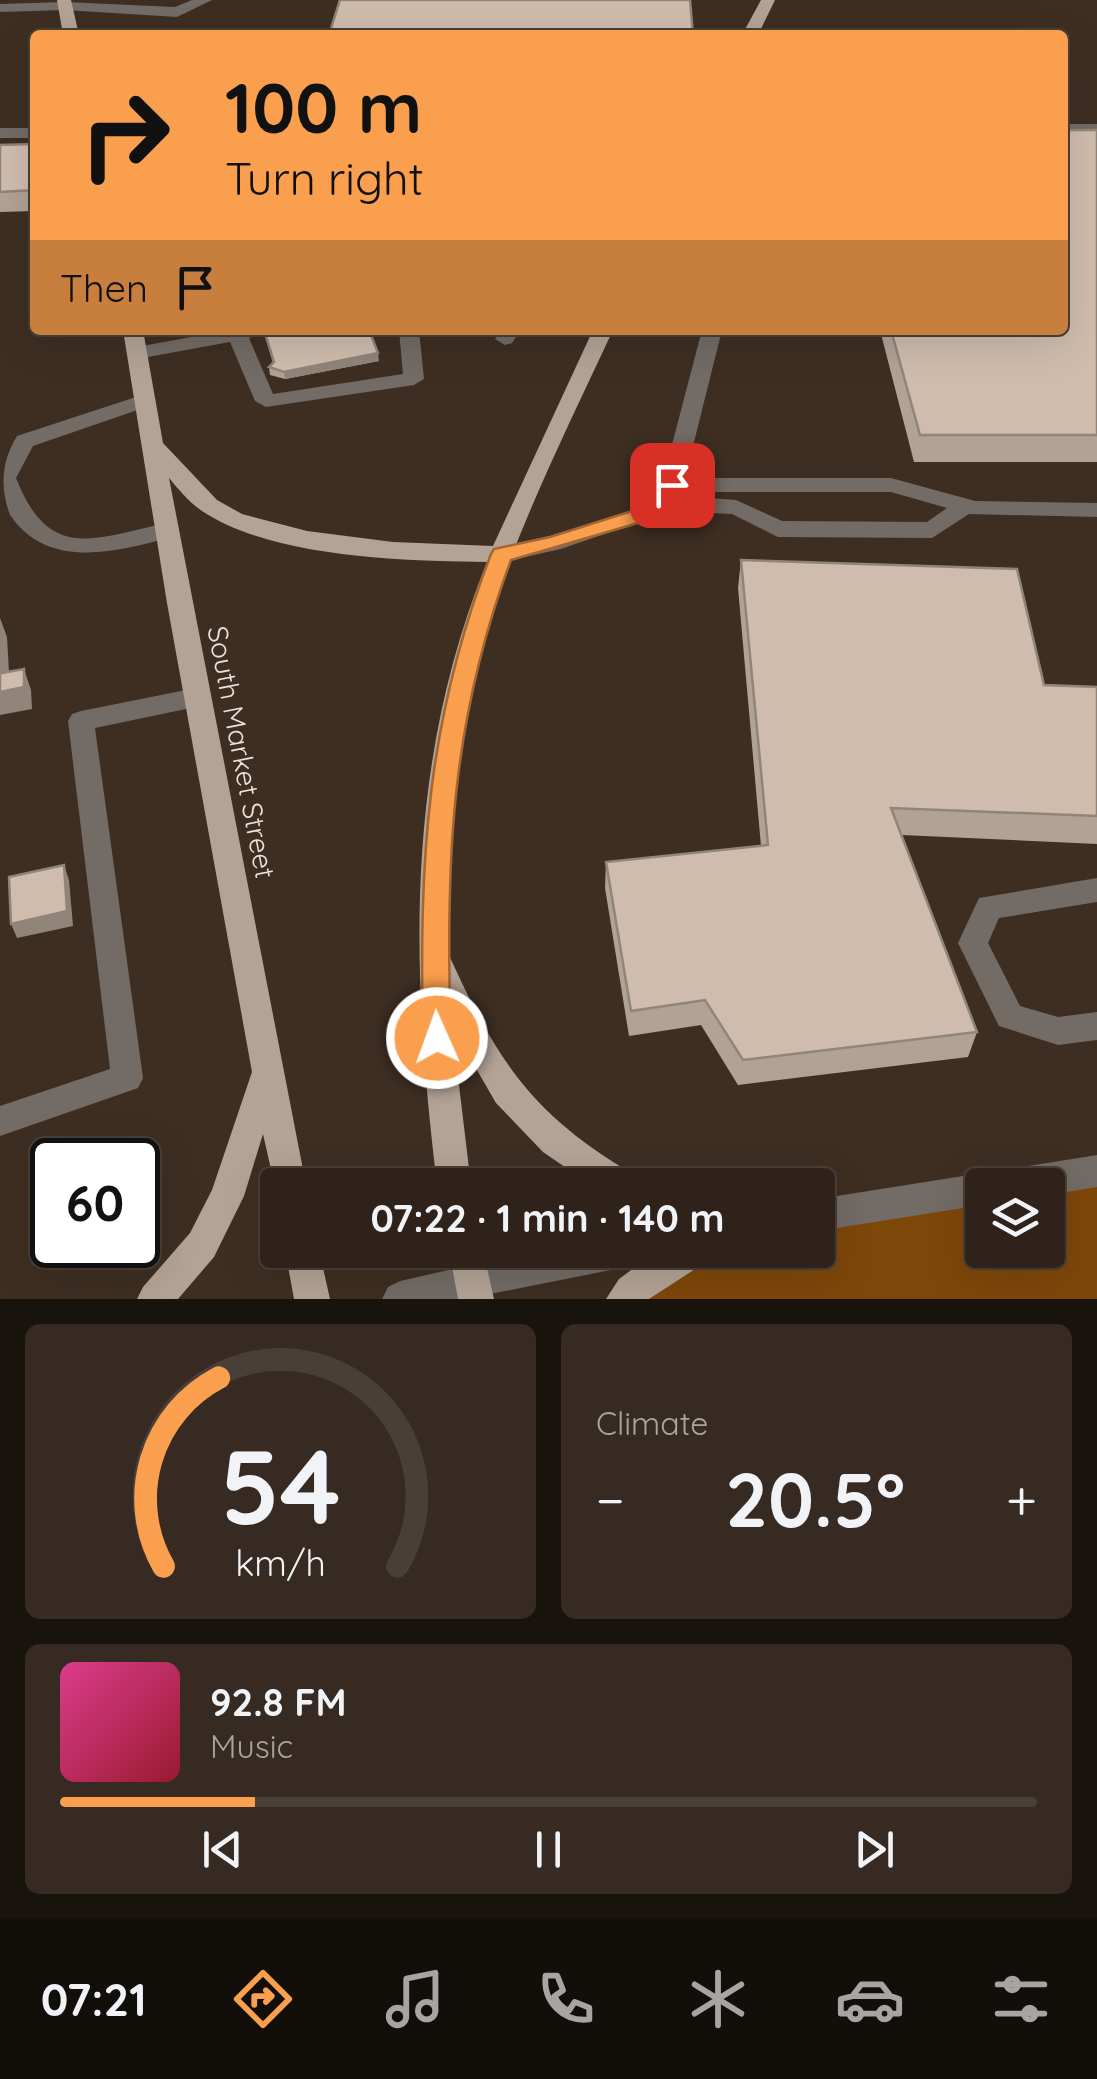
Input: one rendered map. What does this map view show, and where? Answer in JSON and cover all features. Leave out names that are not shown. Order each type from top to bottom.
[{"type":"main road","points":[[753,30],[768,0]]},
{"type":"main road","points":[[64,3],[70,30]]},
{"type":"main road","name":"South Market Street","points":[[134,335],[196,698],[286,1168]]},
{"type":"main road","points":[[452,1168],[439,1077],[434,947],[436,842],[453,717],[476,622],[502,554],[600,335]]},
{"type":"main road","points":[[151,443],[210,506],[250,524],[294,535],[363,544],[459,555],[502,554]]},
{"type":"main road","points":[[434,947],[464,1023],[518,1110],[595,1168]]},
{"type":"main road","points":[[155,1299],[202,1245],[227,1196],[267,1074]]},
{"type":"main road","points":[[306,1268],[312,1299]]},
{"type":"main road","points":[[624,1299],[661,1268]]},
{"type":"street","points":[[0,8],[64,3],[164,12],[194,8],[205,0]]},
{"type":"street","points":[[1068,129],[1097,129]]},
{"type":"street","points":[[0,133],[30,133]]},
{"type":"street","points":[[137,353],[232,335]]},
{"type":"street","points":[[237,335],[266,400],[414,379],[410,335]]},
{"type":"street","points":[[502,554],[553,543],[655,511],[670,494],[711,335]]},
{"type":"street","points":[[145,400],[25,441],[5,478],[15,512],[32,533],[65,546],[166,531]]},
{"type":"street","points":[[670,494],[891,486],[965,506],[1097,510]]},
{"type":"street","points":[[670,494],[736,507],[778,528],[932,530],[965,506]]},
{"type":"street","points":[[0,1121],[127,1078],[82,722],[196,698]]},
{"type":"street","points":[[1097,890],[988,907],[973,943],[1010,1016],[1058,1031],[1097,1026]]},
{"type":"street","points":[[1065,1176],[1097,1171]]},
{"type":"street","points":[[835,1212],[965,1192]]},
{"type":"street","points":[[400,1299],[471,1276],[519,1268]]},
{"type":"shaded area","points":[[1097,1171],[1097,1299],[624,1299],[668,1268],[835,1268],[835,1212],[965,1192],[965,1268],[1065,1268],[1065,1180]]},
{"type":"building","points":[[340,0],[690,0],[693,30],[331,30]]},
{"type":"building","points":[[1068,130],[1097,130],[1097,435],[920,435],[892,335],[1068,335]]},
{"type":"building","points":[[30,144],[30,190],[0,192],[0,145]]},
{"type":"building","points":[[266,335],[371,335],[378,353],[284,372],[269,367],[274,362]]},
{"type":"building","points":[[741,560],[1017,569],[1044,685],[1097,687],[1097,816],[891,808],[977,1032],[743,1060],[705,1000],[631,1011],[606,862],[768,845]]},
{"type":"building","points":[[0,635],[2,673],[24,669],[24,687],[0,692]]},
{"type":"building","points":[[64,865],[67,911],[11,924],[9,877]]},
{"type":"route","points":[[437,1038],[434,916],[442,781],[476,622],[502,554],[553,543],[655,511],[668,503],[672,485]]}]
